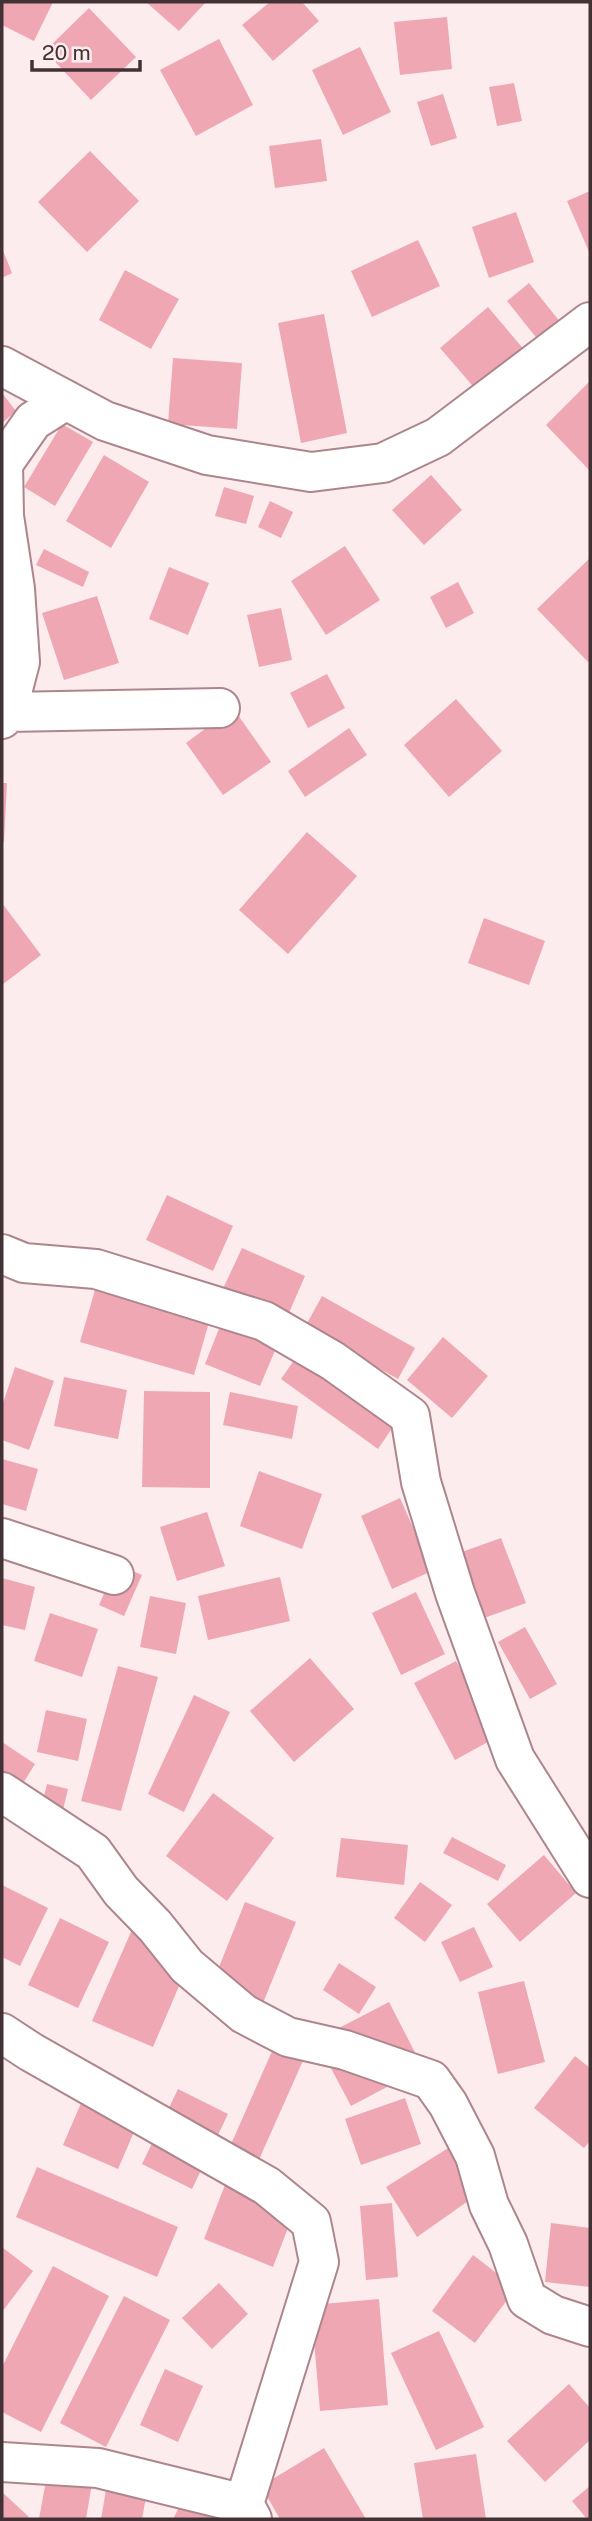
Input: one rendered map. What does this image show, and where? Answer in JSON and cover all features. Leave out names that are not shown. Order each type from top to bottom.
[{"type":"street","points":[[2,366],[104,421],[207,455],[311,472],[383,463],[438,437],[590,322]]},
{"type":"street","points":[[66,400],[33,421],[3,464],[4,516],[15,589],[20,662],[4,715],[220,708]]},
{"type":"street","points":[[2,1254],[24,1263],[96,1269],[264,1321],[333,1361],[410,1416],[421,1482],[439,1544],[515,1759],[590,1878]]},
{"type":"street","points":[[2,1538],[114,1575]]},
{"type":"street","points":[[2,1792],[93,1852],[121,1891],[155,1926],[187,1966],[244,2014],[288,2036],[345,2050],[431,2080],[448,2104],[475,2156],[489,2205],[508,2244],[527,2299],[553,2315],[590,2327]]},
{"type":"street","points":[[2,2033],[267,2186],[311,2222],[319,2262],[248,2512],[98,2468],[2,2462]]},
{"type":"building","points":[[2,2],[53,2],[34,41],[2,25]]},
{"type":"building","points":[[146,2],[206,2],[179,31]]},
{"type":"building","points":[[270,2],[302,2],[319,21],[273,61],[242,25]]},
{"type":"building","points":[[89,8],[136,57],[91,100],[45,51]]},
{"type":"building","points":[[447,17],[452,69],[400,75],[394,22]]},
{"type":"building","points":[[219,39],[253,105],[196,136],[160,70]]},
{"type":"building","points":[[360,47],[391,112],[343,135],[312,70]]},
{"type":"building","points":[[514,83],[522,121],[497,126],[489,87]]},
{"type":"building","points":[[443,94],[457,138],[431,146],[417,102]]},
{"type":"building","points":[[321,139],[327,181],[275,188],[269,146]]},
{"type":"building","points":[[90,151],[139,201],[87,252],[38,202]]},
{"type":"building","points":[[590,191],[590,254],[567,201]]},
{"type":"building","points":[[516,212],[534,262],[489,278],[472,227]]},
{"type":"building","points":[[418,240],[440,286],[372,317],[351,271]]},
{"type":"building","points":[[2,248],[12,273],[2,278]]},
{"type":"building","points":[[125,270],[179,299],[151,349],[99,320]]},
{"type":"building","points":[[529,283],[569,333],[547,351],[507,301]]},
{"type":"building","points":[[488,307],[532,359],[484,399],[440,348]]},
{"type":"building","points":[[324,314],[347,433],[301,443],[278,323]]},
{"type":"building","points":[[173,358],[242,363],[237,429],[168,424]]},
{"type":"building","points":[[590,381],[590,471],[546,425]]},
{"type":"building","points":[[2,393],[16,411],[2,423]]},
{"type":"building","points":[[62,424],[93,442],[55,506],[24,487]]},
{"type":"building","points":[[104,455],[149,482],[111,548],[66,521]]},
{"type":"building","points":[[431,475],[462,510],[424,545],[392,510]]},
{"type":"building","points":[[224,487],[254,496],[246,524],[215,516]]},
{"type":"building","points":[[270,501],[293,512],[281,538],[258,527]]},
{"type":"building","points":[[345,546],[380,600],[326,635],[291,581]]},
{"type":"building","points":[[44,549],[89,572],[83,587],[36,565]]},
{"type":"building","points":[[590,558],[590,664],[537,609]]},
{"type":"building","points":[[169,567],[209,583],[188,635],[149,619]]},
{"type":"building","points":[[458,582],[474,613],[446,628],[430,597]]},
{"type":"building","points":[[97,596],[119,663],[64,680],[42,613]]},
{"type":"building","points":[[281,608],[292,660],[259,667],[247,615]]},
{"type":"building","points":[[327,674],[345,708],[308,728],[290,693]]},
{"type":"building","points":[[456,699],[502,751],[449,797],[404,745]]},
{"type":"building","points":[[233,708],[271,762],[223,795],[186,743]]},
{"type":"building","points":[[349,728],[367,755],[305,797],[288,771]]},
{"type":"building","points":[[2,783],[7,783],[4,842],[2,842]]},
{"type":"building","points":[[307,832],[357,876],[288,954],[239,910]]},
{"type":"building","points":[[2,903],[41,955],[2,985]]},
{"type":"building","points":[[484,918],[545,941],[529,985],[468,963]]},
{"type":"building","points":[[167,1195],[233,1226],[213,1271],[146,1240]]},
{"type":"building","points":[[242,1248],[305,1276],[285,1322],[221,1293]]},
{"type":"building","points":[[99,1276],[213,1308],[194,1375],[80,1342]]},
{"type":"building","points":[[322,1296],[415,1348],[398,1379],[305,1327]]},
{"type":"building","points":[[226,1311],[282,1334],[260,1386],[205,1364]]},
{"type":"building","points":[[443,1337],[488,1376],[452,1418],[407,1380]]},
{"type":"building","points":[[302,1349],[399,1418],[378,1449],[281,1379]]},
{"type":"building","points":[[15,1367],[54,1381],[29,1450],[2,1440],[2,1406]]},
{"type":"building","points":[[64,1377],[127,1390],[118,1439],[54,1426]]},
{"type":"building","points":[[144,1391],[210,1392],[210,1488],[142,1487]]},
{"type":"building","points":[[230,1392],[298,1406],[292,1439],[223,1425]]},
{"type":"building","points":[[2,1459],[38,1469],[26,1511],[2,1504]]},
{"type":"building","points":[[259,1471],[322,1494],[302,1549],[240,1526]]},
{"type":"building","points":[[400,1498],[432,1571],[392,1589],[361,1516]]},
{"type":"building","points":[[207,1512],[225,1566],[177,1581],[160,1527]]},
{"type":"building","points":[[501,1538],[526,1603],[484,1618],[459,1553]]},
{"type":"building","points":[[117,1564],[142,1575],[124,1616],[99,1605]]},
{"type":"building","points":[[280,1577],[290,1621],[208,1640],[198,1596]]},
{"type":"building","points":[[2,1578],[35,1587],[25,1630],[2,1625]]},
{"type":"building","points":[[416,1592],[445,1654],[401,1675],[372,1613]]},
{"type":"building","points":[[150,1596],[186,1603],[176,1654],[140,1647]]},
{"type":"building","points":[[50,1613],[98,1629],[82,1677],[34,1661]]},
{"type":"building","points":[[525,1627],[557,1684],[530,1699],[498,1642]]},
{"type":"building","points":[[310,1658],[354,1709],[294,1762],[250,1711]]},
{"type":"building","points":[[456,1661],[497,1737],[455,1760],[414,1683]]},
{"type":"building","points":[[118,1666],[158,1677],[121,1811],[81,1801]]},
{"type":"building","points":[[194,1695],[230,1712],[184,1812],[148,1794]]},
{"type":"building","points":[[46,1710],[87,1719],[78,1761],[37,1752]]},
{"type":"building","points":[[2,1742],[35,1764],[2,1817]]},
{"type":"building","points":[[47,1784],[68,1789],[57,1835],[36,1830]]},
{"type":"building","points":[[213,1793],[274,1838],[227,1901],[166,1856]]},
{"type":"building","points":[[452,1837],[506,1865],[498,1881],[443,1853]]},
{"type":"building","points":[[341,1838],[408,1845],[404,1885],[336,1877]]},
{"type":"building","points":[[544,1855],[576,1893],[520,1942],[487,1904]]},
{"type":"building","points":[[420,1882],[452,1905],[425,1942],[394,1918]]},
{"type":"building","points":[[2,1885],[48,1908],[20,1966],[2,1957]]},
{"type":"building","points":[[245,1902],[296,1922],[263,2003],[213,1982]]},
{"type":"building","points":[[60,1918],[109,1942],[78,2008],[28,1985]]},
{"type":"building","points":[[134,1925],[194,1951],[153,2047],[92,2021]]},
{"type":"building","points":[[474,1927],[493,1967],[460,1982],[441,1942]]},
{"type":"building","points":[[339,1963],[376,1987],[359,2014],[323,1990]]},
{"type":"building","points":[[524,1981],[545,2062],[498,2074],[478,1992]]},
{"type":"building","points":[[389,2002],[423,2068],[351,2106],[316,2040]]},
{"type":"building","points":[[277,2040],[306,2054],[257,2164],[228,2151]]},
{"type":"building","points":[[575,2056],[590,2068],[590,2141],[584,2148],[534,2108]]},
{"type":"building","points":[[94,2073],[149,2097],[118,2169],[63,2145]]},
{"type":"building","points":[[178,2089],[228,2114],[192,2189],[142,2164]]},
{"type":"building","points":[[405,2098],[421,2144],[361,2165],[345,2119]]},
{"type":"building","points":[[461,2140],[481,2192],[417,2237],[386,2187]]},
{"type":"building","points":[[37,2167],[178,2227],[157,2277],[16,2217]]},
{"type":"building","points":[[230,2172],[299,2199],[273,2267],[204,2239]]},
{"type":"building","points":[[392,2203],[398,2277],[366,2280],[360,2206]]},
{"type":"building","points":[[551,2223],[590,2228],[590,2287],[545,2282]]},
{"type":"building","points":[[2,2247],[33,2271],[2,2312]]},
{"type":"building","points":[[473,2255],[516,2288],[475,2343],[432,2311]]},
{"type":"building","points":[[53,2266],[109,2296],[41,2432],[2,2412],[2,2367]]},
{"type":"building","points":[[219,2283],[248,2314],[212,2349],[182,2318]]},
{"type":"building","points":[[124,2296],[170,2320],[106,2447],[60,2423]]},
{"type":"building","points":[[379,2299],[388,2405],[320,2411],[311,2305]]},
{"type":"building","points":[[439,2331],[484,2427],[436,2450],[391,2353]]},
{"type":"building","points":[[165,2369],[203,2386],[178,2442],[140,2425]]},
{"type":"building","points":[[569,2384],[590,2408],[590,2440],[545,2482],[507,2441]]},
{"type":"building","points":[[324,2448],[366,2519],[280,2519],[261,2486]]},
{"type":"building","points":[[476,2454],[486,2519],[423,2519],[414,2463]]},
{"type":"building","points":[[47,2475],[92,2483],[86,2519],[39,2519]]},
{"type":"building","points":[[107,2484],[147,2492],[142,2519],[101,2519]]},
{"type":"building","points":[[590,2486],[590,2519],[587,2519],[572,2501]]},
{"type":"building","points":[[2,2492],[29,2517],[27,2519],[2,2519]]},
{"type":"building","points":[[186,2494],[228,2519],[173,2519]]}]
